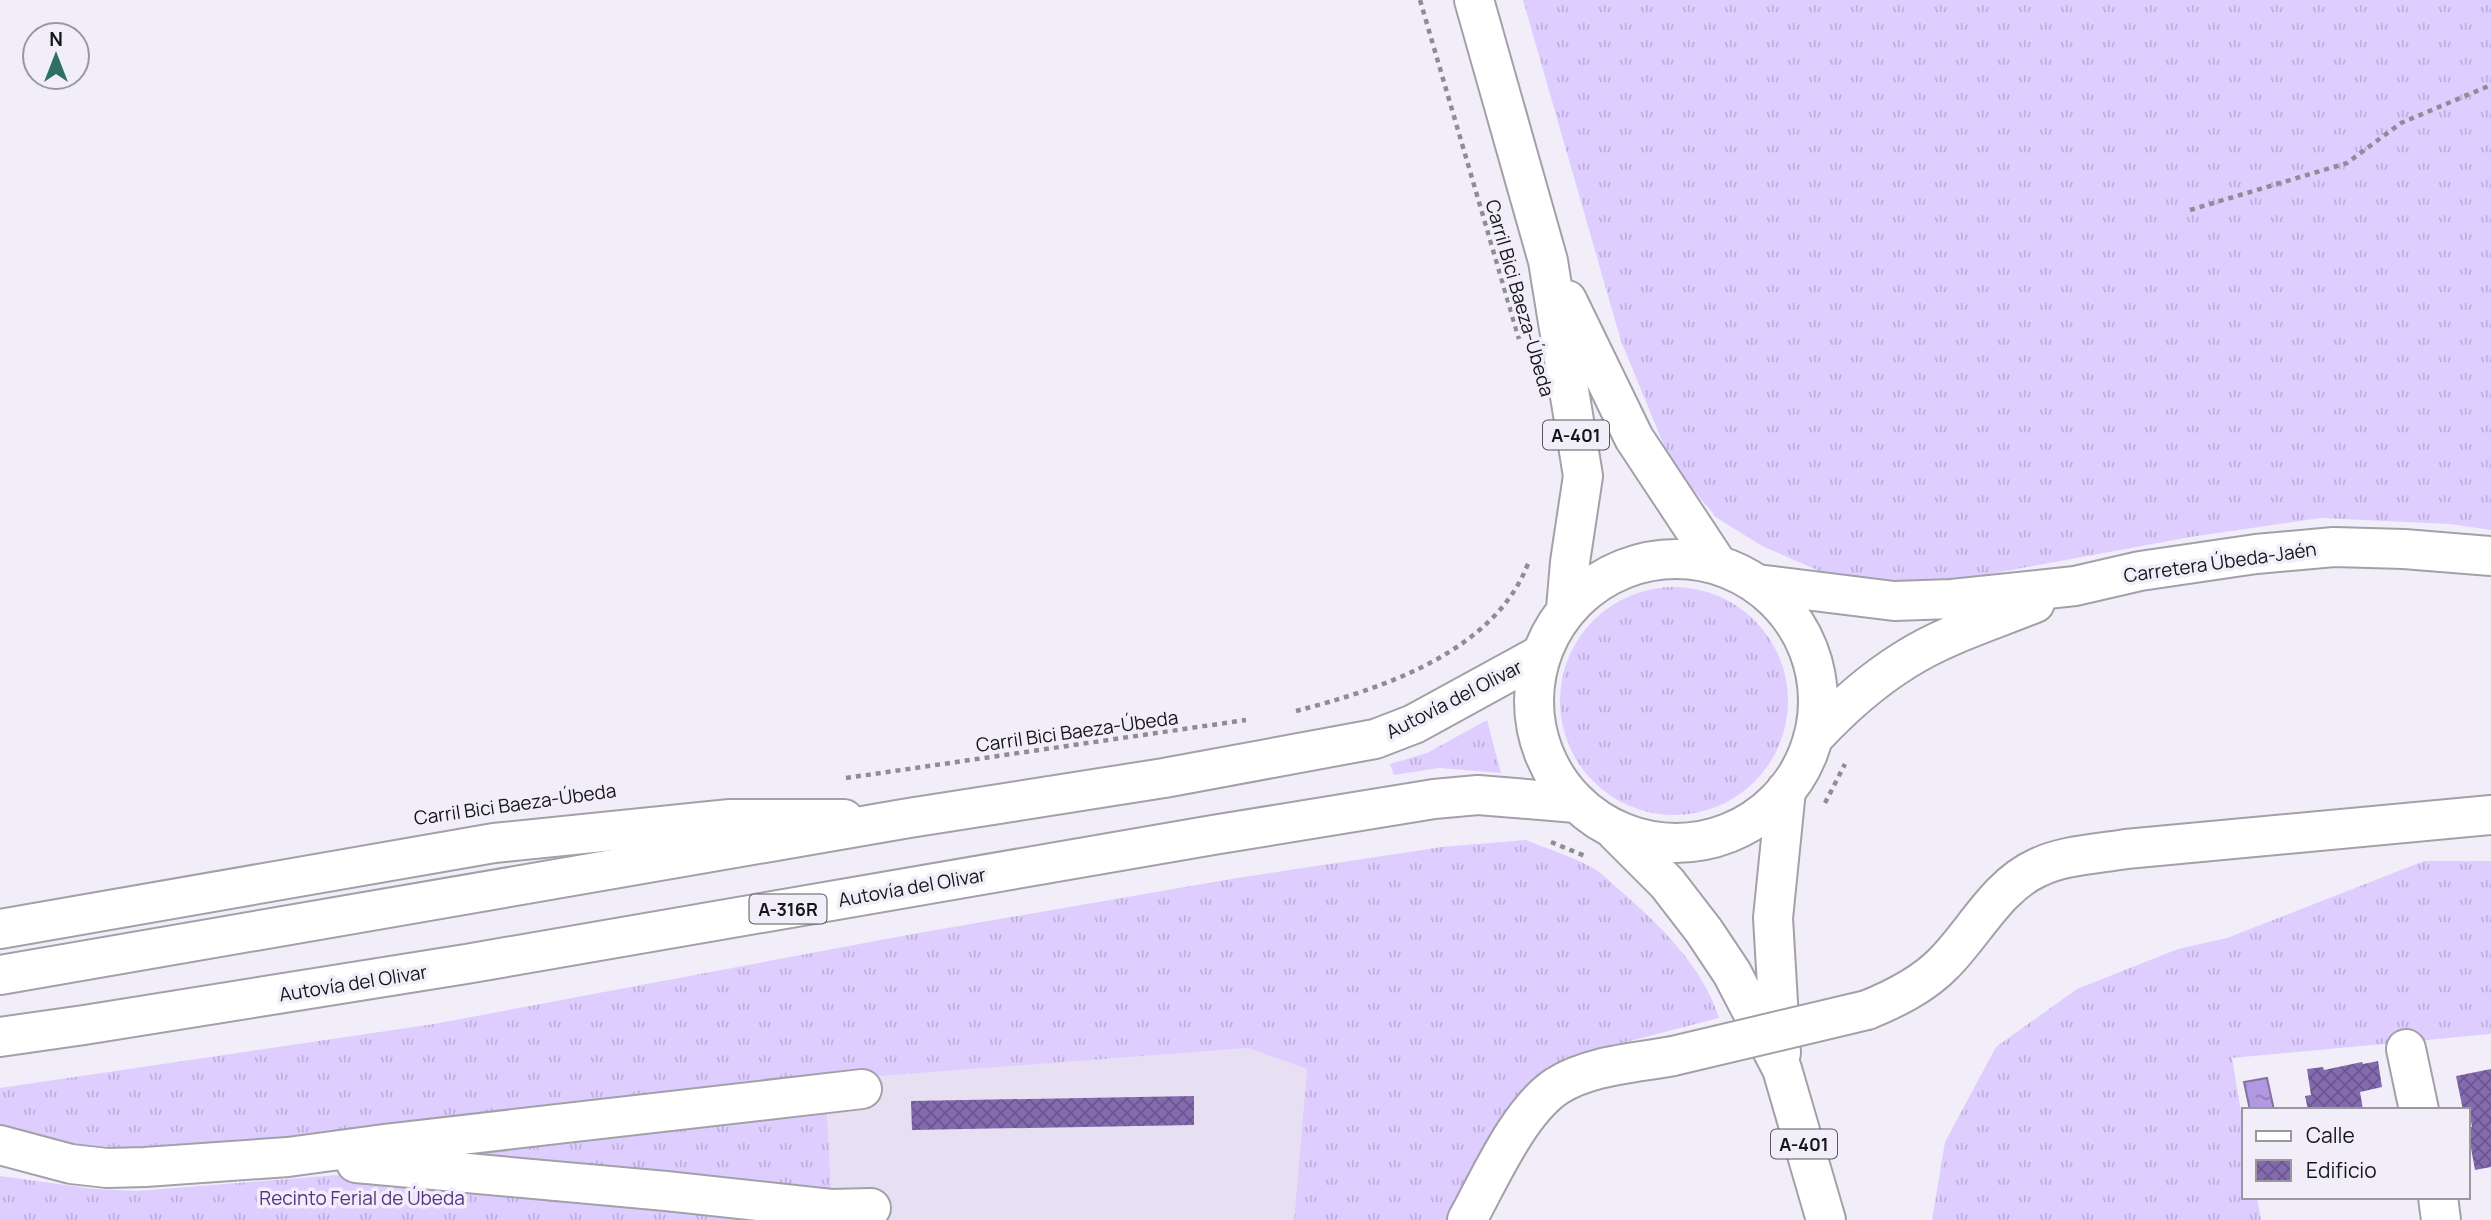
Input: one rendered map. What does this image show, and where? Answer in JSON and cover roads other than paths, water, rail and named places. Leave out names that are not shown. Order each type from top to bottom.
[{"type":"main road","name":"A-401","points":[[1474,0],[1548,261],[1583,476],[1566,610]]},
{"type":"main road","name":"A-401","points":[[1548,261],[1634,438],[1718,565]]},
{"type":"main road","name":"Carretera Úbeda-Jaén","points":[[1757,584],[1894,601],[1952,599],[2075,586],[2140,570],[2199,561],[2334,547],[2491,556]]},
{"type":"main road","name":"A-401","points":[[1677,559],[1718,565],[1757,584],[1788,614],[1810,652],[1818,694],[1813,738],[1803,765],[1787,790],[1770,808],[1750,822],[1729,833],[1706,840],[1658,842],[1634,837],[1599,821],[1576,803],[1552,772],[1537,734],[1533,695],[1541,655],[1551,631],[1566,610],[1598,582],[1635,565],[1677,559]]},
{"type":"main road","name":"Carretera Úbeda-Jaén","points":[[1813,738],[1847,704],[1905,660],[1959,633],[2075,586]]},
{"type":"main road","name":"Autovía del Olivar","points":[[0,975],[909,818],[1164,778],[1375,739],[1414,724],[1541,655]]},
{"type":"main road","name":"A-401","points":[[1782,1069],[1773,918],[1787,790]]},
{"type":"main road","name":"Autovía del Olivar","points":[[0,1037],[453,967],[1434,799],[1478,795],[1576,803]]},
{"type":"main road","points":[[1466,1220],[1524,1120],[1556,1086],[1602,1069],[1673,1056],[1867,1010],[1901,995],[1944,964],[2008,888],[2036,868],[2079,856],[2126,849],[2491,815]]},
{"type":"main road","points":[[0,929],[494,843],[730,819],[909,818]]},
{"type":"main road","name":"A-401","points":[[1612,828],[1667,883],[1704,930],[1732,973],[1782,1069],[1826,1220]]},
{"type":"main road","points":[[2406,1049],[2419,1108]]},
{"type":"main road","points":[[0,1144],[71,1164],[107,1168],[288,1157],[384,1143],[862,1089]]},
{"type":"main road","points":[[288,1157],[666,1206],[871,1208]]},
{"type":"main road","points":[[2438,1199],[2441,1220]]},
{"type":"water","points":[[2267,1078],[2274,1108],[2250,1108],[2244,1082]]},
{"type":"park label","name":"Recinto Ferial de Úbeda","points":[[362,1198]]}]
